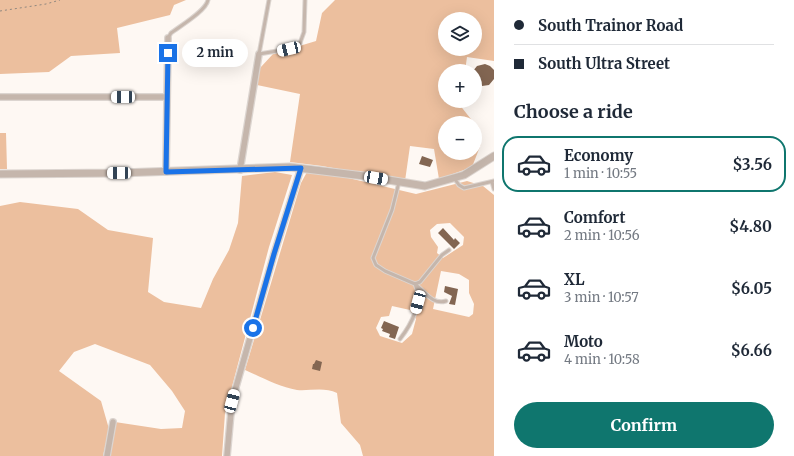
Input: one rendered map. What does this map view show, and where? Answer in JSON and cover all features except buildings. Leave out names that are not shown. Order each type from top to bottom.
[{"type":"street","points":[[166,172],[168,38]]},
{"type":"street","points":[[240,170],[259,54]]},
{"type":"street","points":[[0,98],[167,97]]},
{"type":"street","points":[[0,174],[166,172],[301,168],[426,186],[464,175],[494,156]]},
{"type":"street","points":[[226,456],[232,401],[274,254],[301,168]]},
{"type":"street","points":[[107,456],[113,422]]},
{"type":"lane","points":[[168,38],[200,11],[206,5],[208,0]]},
{"type":"lane","points":[[269,0],[259,54],[289,49],[300,43],[304,32],[305,0]]},
{"type":"lane","points":[[454,178],[464,188],[493,182],[494,188]]},
{"type":"lane","points":[[399,182],[392,210],[373,258],[376,265],[384,271],[415,284],[434,301],[446,301]]},
{"type":"lane","points":[[415,284],[420,282],[442,255],[449,250]]},
{"type":"lane","points":[[400,339],[416,311],[418,289],[415,284]]},
{"type":"path","points":[[0,10],[46,4],[60,0]]},
{"type":"shaded area","points":[[0,0],[186,0],[174,5],[170,15],[117,28],[120,53],[71,56],[49,72],[0,74]]},
{"type":"shaded area","points":[[335,0],[494,0],[494,61],[467,57],[466,64],[438,64],[438,108],[462,108],[468,116],[438,116],[438,160],[475,160],[472,167],[439,179],[434,149],[410,146],[405,181],[322,166],[290,162],[300,94],[257,85],[260,68],[273,54],[316,41],[322,13]]},
{"type":"shaded area","points":[[0,133],[6,133],[7,169],[0,169]]},
{"type":"shaded area","points":[[275,172],[292,175],[269,247],[225,413],[222,456],[109,456],[115,422],[161,429],[182,428],[185,411],[172,391],[150,365],[95,344],[74,352],[59,371],[101,401],[109,429],[103,456],[0,456],[0,206],[20,202],[78,209],[108,230],[153,238],[148,292],[164,302],[201,308],[213,279],[229,250],[238,223],[242,176]]},
{"type":"shaded area","points":[[307,172],[340,176],[416,194],[467,181],[483,186],[494,195],[494,456],[363,456],[360,445],[341,423],[337,393],[328,390],[290,389],[270,382],[245,370],[301,183]],"holes":[[[450,223],[464,237],[463,245],[443,258],[437,253],[438,247],[431,237],[430,230],[437,224]],[[441,271],[459,274],[469,280],[469,293],[474,304],[473,314],[469,317],[433,309]],[[392,306],[410,310],[416,319],[412,334],[402,343],[380,336],[376,328],[381,317],[389,316]]]},
{"type":"route","points":[[168,53],[166,172],[290,167],[301,168],[253,328]]}]
